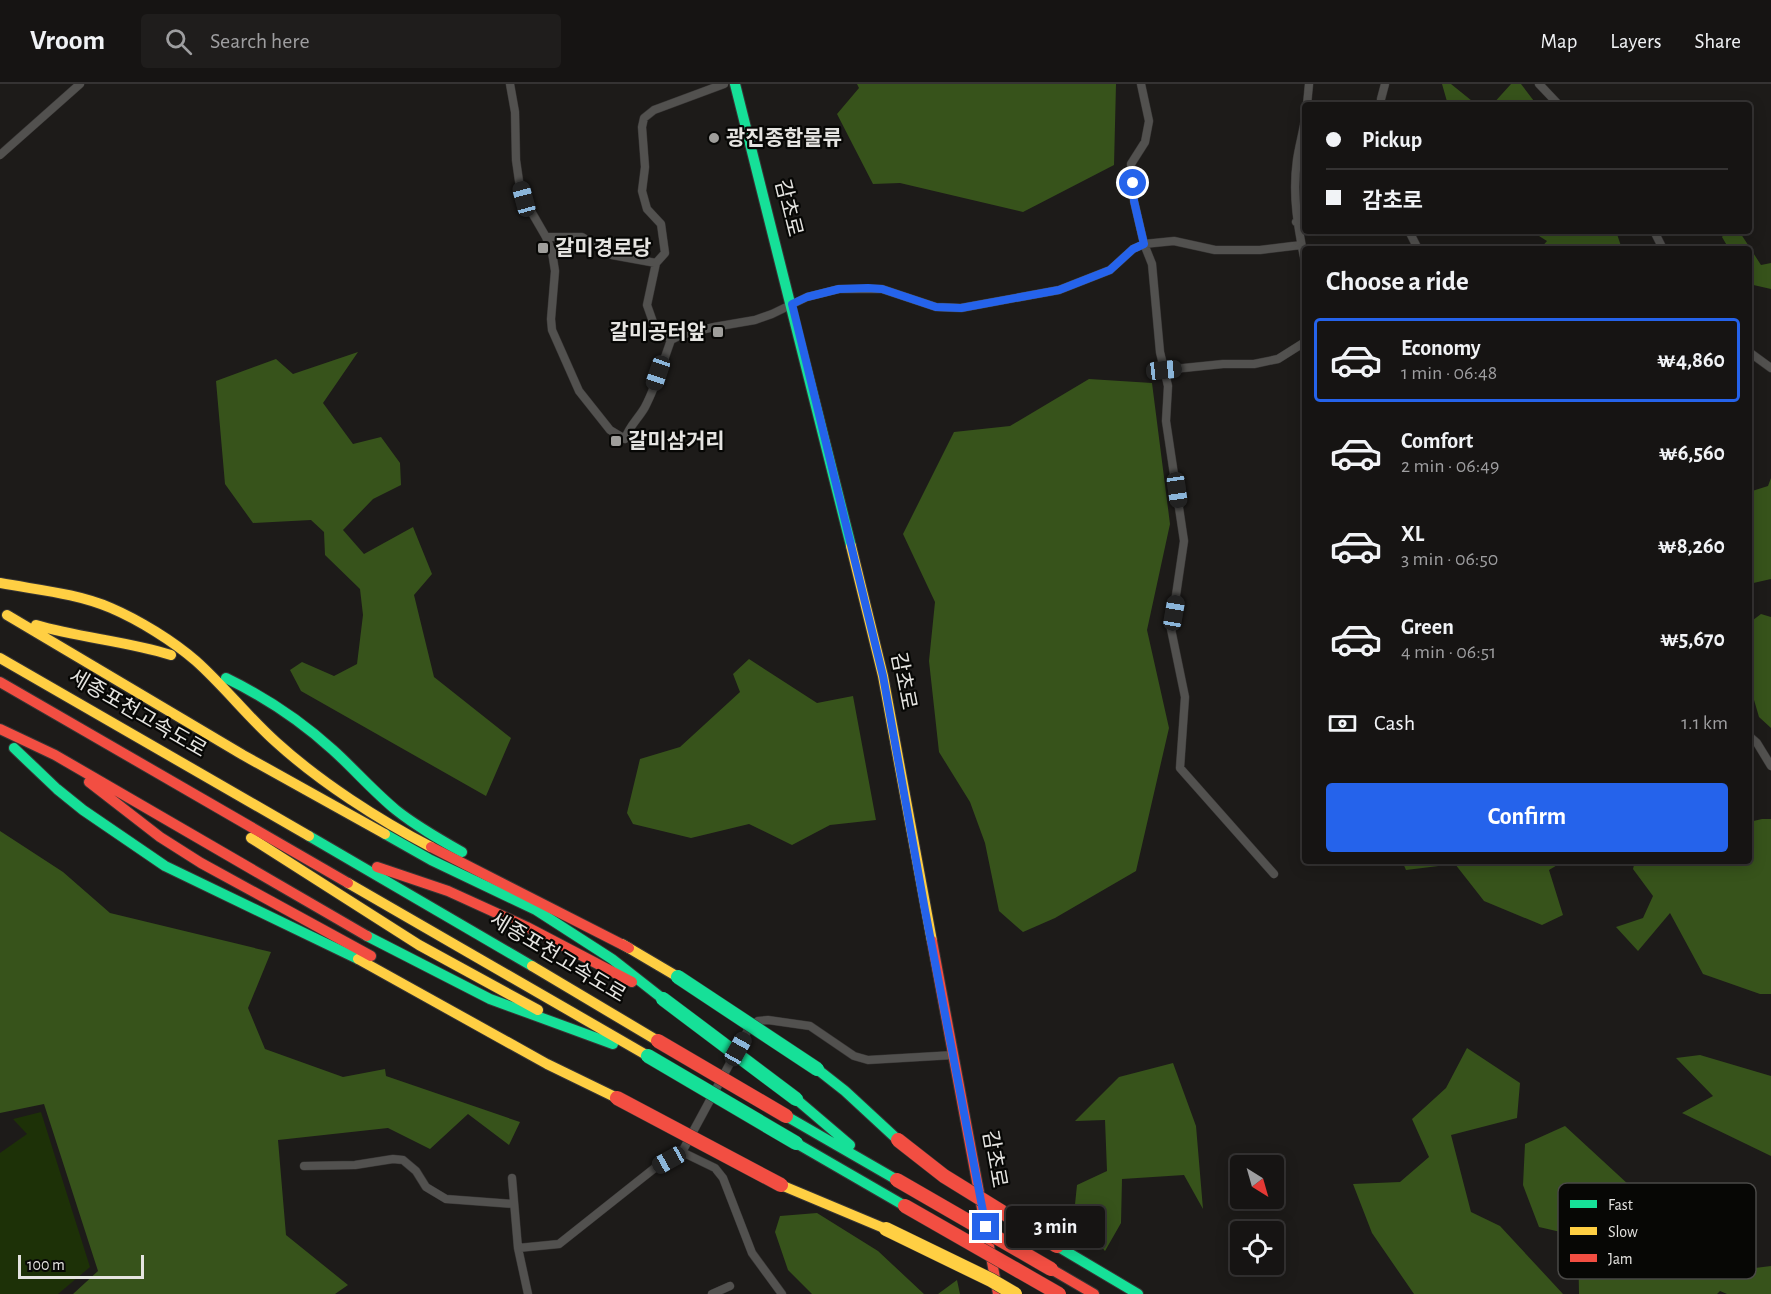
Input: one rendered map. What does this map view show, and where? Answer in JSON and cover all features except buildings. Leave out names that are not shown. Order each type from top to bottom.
[{"type":"main road","name":"감초로","points":[[735,84],[792,304],[883,676],[998,1294]]},
{"type":"main road","points":[[0,583],[83,598],[111,608],[146,626],[195,660],[296,759],[369,811],[430,846],[629,948]]},
{"type":"main road","points":[[4,613],[52,631],[128,643],[171,655]]},
{"type":"main road","points":[[4,613],[243,755],[431,861],[536,910],[612,959],[796,1100],[879,1169]]},
{"type":"main road","name":"세종포천고속도로","points":[[0,658],[348,857],[786,1116],[1094,1294]]},
{"type":"main road","points":[[226,678],[279,706],[304,725],[387,803],[412,822],[678,977],[817,1069],[898,1140],[944,1176],[1138,1294]]},
{"type":"main road","name":"세종포천고속도로","points":[[0,682],[1059,1294]]},
{"type":"main road","points":[[0,729],[55,755],[407,958],[490,999],[648,1056]]},
{"type":"main road","points":[[14,748],[83,810],[165,866],[357,959],[547,1064],[617,1098]]},
{"type":"main road","points":[[55,755],[122,810],[201,863],[297,914],[485,1024],[617,1098],[781,1185],[886,1230],[991,1280],[1015,1294]]},
{"type":"main road","points":[[147,769],[420,945],[576,1030]]},
{"type":"main road","points":[[348,857],[468,900],[527,927],[663,999]]},
{"type":"street","points":[[0,155],[80,84]]},
{"type":"street","points":[[510,84],[515,112],[519,181],[524,199],[552,252],[555,271],[552,330],[579,391],[599,417],[616,434],[625,439],[628,430],[644,409],[671,340],[681,335],[714,327],[755,320],[807,297],[839,289],[868,288],[882,289],[936,307],[961,308],[1059,290],[1110,270],[1133,249],[1144,244],[1174,241],[1215,250],[1260,250],[1301,245]]},
{"type":"street","points":[[671,340],[653,322],[647,305],[656,263],[665,253],[661,224],[647,209],[642,191],[645,167],[642,128],[644,118],[654,110],[724,84]]},
{"type":"street","points":[[1141,84],[1149,121],[1145,142],[1131,164],[1134,201],[1144,244],[1152,264],[1160,352],[1168,386],[1166,421],[1184,541],[1171,629],[1185,697],[1180,768],[1274,873]]},
{"type":"street","points":[[1307,102],[1310,84]]},
{"type":"street","points":[[1381,99],[1385,84]]},
{"type":"street","points":[[1539,84],[1556,102]]},
{"type":"street","points":[[1302,134],[1294,193],[1296,222],[1302,249]]},
{"type":"street","points":[[1296,222],[1302,220]]},
{"type":"street","points":[[546,237],[582,237],[612,255],[656,263]]},
{"type":"street","points":[[1164,370],[1223,364],[1254,364],[1278,359],[1302,344]]},
{"type":"street","points":[[1752,354],[1771,368]]},
{"type":"street","points":[[1752,739],[1771,766]]},
{"type":"street","points":[[518,1248],[559,1244],[656,1167],[682,1152],[749,1028],[758,1021],[768,1020],[810,1026],[854,1056],[868,1060],[954,1055]]},
{"type":"street","points":[[682,1152],[715,1168],[723,1178],[752,1254],[782,1294]]},
{"type":"street","points":[[304,1166],[355,1165],[393,1159],[403,1160],[416,1171],[426,1188],[446,1199],[514,1204]]},
{"type":"street","points":[[512,1178],[518,1248],[528,1294]]},
{"type":"street","points":[[712,1294],[730,1286]]},
{"type":"green space","points":[[857,84],[1116,84],[1114,165],[1023,212],[900,183],[873,184],[837,114],[859,88]]},
{"type":"green space","points":[[1442,84],[1451,84],[1473,102],[1447,102]]},
{"type":"green space","points":[[1511,84],[1521,84],[1535,102],[1495,102]]},
{"type":"green space","points":[[1536,234],[1617,234],[1621,246],[1543,246],[1547,241]]},
{"type":"green space","points":[[1724,234],[1741,234],[1749,246],[1727,246],[1722,237]]},
{"type":"green space","points":[[1752,251],[1761,265],[1771,263],[1771,289],[1752,285]]},
{"type":"green space","points":[[358,352],[323,403],[353,444],[381,437],[400,463],[401,485],[373,499],[343,530],[364,554],[413,527],[432,574],[414,595],[434,677],[511,738],[486,796],[301,691],[290,670],[302,662],[334,676],[357,664],[363,615],[360,589],[325,555],[324,532],[311,520],[253,523],[225,484],[216,381],[276,359],[293,374]]},
{"type":"green space","points":[[1089,379],[1152,383],[1170,524],[1147,630],[1169,728],[1136,871],[1055,918],[1023,932],[999,911],[985,843],[970,802],[939,752],[929,661],[935,602],[903,534],[954,432],[1010,426]]},
{"type":"green space","points":[[1771,478],[1771,579],[1752,583],[1752,491],[1768,486]]},
{"type":"green space","points":[[1761,614],[1771,617],[1771,728],[1759,717],[1752,693],[1752,621]]},
{"type":"green space","points":[[749,659],[817,703],[853,696],[876,820],[830,825],[792,845],[749,824],[691,838],[633,824],[627,813],[640,759],[680,747],[740,692],[733,674]]},
{"type":"green space","points":[[1771,819],[1771,994],[1760,994],[1703,974],[1670,913],[1638,951],[1616,927],[1643,918],[1653,896],[1633,869],[1634,864],[1752,864],[1752,821]]},
{"type":"green space","points":[[0,831],[63,872],[110,913],[271,952],[248,1008],[265,1049],[343,1077],[385,1069],[386,1076],[520,1122],[509,1145],[468,1114],[430,1149],[388,1128],[278,1140],[286,1235],[348,1285],[335,1294],[73,1294],[98,1271],[44,1104],[0,1113]]},
{"type":"green space","points":[[1403,864],[1455,864],[1406,870]]},
{"type":"green space","points":[[1455,864],[1559,864],[1549,870],[1563,915],[1542,925],[1484,901]]},
{"type":"green space","points":[[1467,1048],[1520,1083],[1517,1118],[1451,1135],[1471,1212],[1500,1226],[1563,1294],[1414,1294],[1372,1233],[1353,1184],[1400,1182],[1429,1157],[1412,1119],[1446,1088]]},
{"type":"green space","points":[[1700,1055],[1771,1076],[1771,1156],[1682,1113],[1713,1096],[1676,1058]]},
{"type":"green space","points":[[1173,1063],[1196,1126],[1203,1209],[1184,1175],[1122,1179],[1121,1223],[1105,1251],[1074,1214],[1077,1185],[1107,1171],[1105,1120],[1075,1121],[1119,1077]]},
{"type":"green space","points":[[41,1112],[90,1267],[58,1294],[0,1294],[0,1153],[27,1134],[13,1119]]},
{"type":"green space","points":[[1565,1126],[1627,1183],[1558,1183],[1558,1231],[1539,1227],[1523,1185],[1525,1144]]},
{"type":"green space","points":[[817,1213],[878,1251],[924,1294],[812,1294],[788,1270],[775,1232],[780,1216]]},
{"type":"green space","points":[[1771,1266],[1771,1294],[1727,1294],[1720,1291],[1717,1294],[1579,1294],[1579,1279],[1756,1279],[1756,1268]]},
{"type":"green space","points":[[957,1280],[960,1294],[938,1294]]},
{"type":"traffic: fast","points":[[735,84],[851,546]]},
{"type":"traffic: fast","points":[[226,678],[255,693],[295,719],[321,739],[396,810],[462,852]]},
{"type":"traffic: fast","points":[[14,748],[83,810],[165,866],[358,959]]},
{"type":"traffic: fast","points":[[385,834],[431,860],[536,910],[612,959],[663,999]]},
{"type":"traffic: fast","points":[[309,836],[532,966]]},
{"type":"traffic: fast","points":[[367,936],[490,999],[613,1044]]},
{"type":"traffic: fast","points":[[678,977],[817,1069]]},
{"type":"traffic: fast","points":[[663,999],[796,1099]]},
{"type":"traffic: fast","points":[[648,1056],[796,1143]]},
{"type":"traffic: fast","points":[[817,1069],[845,1091],[898,1140]]},
{"type":"traffic: fast","points":[[796,1099],[850,1145]]},
{"type":"traffic: fast","points":[[786,1116],[897,1180]]},
{"type":"traffic: fast","points":[[796,1143],[905,1206]]},
{"type":"traffic: fast","points":[[1057,1246],[1138,1294]]},
{"type":"traffic: slow","points":[[851,546],[883,676],[932,941]]},
{"type":"traffic: slow","points":[[0,583],[70,595],[98,603],[155,631],[196,661],[293,757],[331,786],[391,825],[431,847]]},
{"type":"traffic: slow","points":[[7,615],[243,755],[385,834]]},
{"type":"traffic: slow","points":[[36,625],[171,655]]},
{"type":"traffic: slow","points":[[0,658],[309,836]]},
{"type":"traffic: slow","points":[[251,838],[419,945],[538,1010]]},
{"type":"traffic: slow","points":[[348,883],[648,1056]]},
{"type":"traffic: slow","points":[[622,944],[678,977]]},
{"type":"traffic: slow","points":[[358,959],[547,1064],[617,1098]]},
{"type":"traffic: slow","points":[[532,966],[658,1041]]},
{"type":"traffic: slow","points":[[781,1185],[886,1229]]},
{"type":"traffic: slow","points":[[886,1229],[1015,1294]]},
{"type":"traffic: jam","points":[[0,682],[348,883]]},
{"type":"traffic: jam","points":[[0,729],[55,755],[367,936]]},
{"type":"traffic: jam","points":[[89,782],[160,837],[201,863],[371,956]]},
{"type":"traffic: jam","points":[[431,847],[629,948]]},
{"type":"traffic: jam","points":[[377,867],[448,891],[527,927],[632,982]]},
{"type":"traffic: jam","points":[[932,941],[998,1294]]},
{"type":"traffic: jam","points":[[658,1041],[786,1116]]},
{"type":"traffic: jam","points":[[617,1098],[781,1185]]},
{"type":"traffic: jam","points":[[898,1140],[944,1176],[1057,1246]]},
{"type":"traffic: jam","points":[[897,1180],[1051,1269]]},
{"type":"traffic: jam","points":[[905,1206],[1059,1294]]},
{"type":"traffic: jam","points":[[1051,1269],[1094,1294]]},
{"type":"place","name":"광진종합물류","points":[[714,138]]},
{"type":"place","name":"갈미경로당","points":[[543,248]]},
{"type":"place","name":"갈미공터앞","points":[[718,332]]},
{"type":"place","name":"갈미삼거리","points":[[616,441]]},
{"type":"route","points":[[986,1227],[883,676],[792,304],[807,297],[839,289],[868,288],[882,289],[936,307],[961,308],[1059,290],[1110,270],[1133,249],[1144,244],[1134,201],[1133,183]]}]
